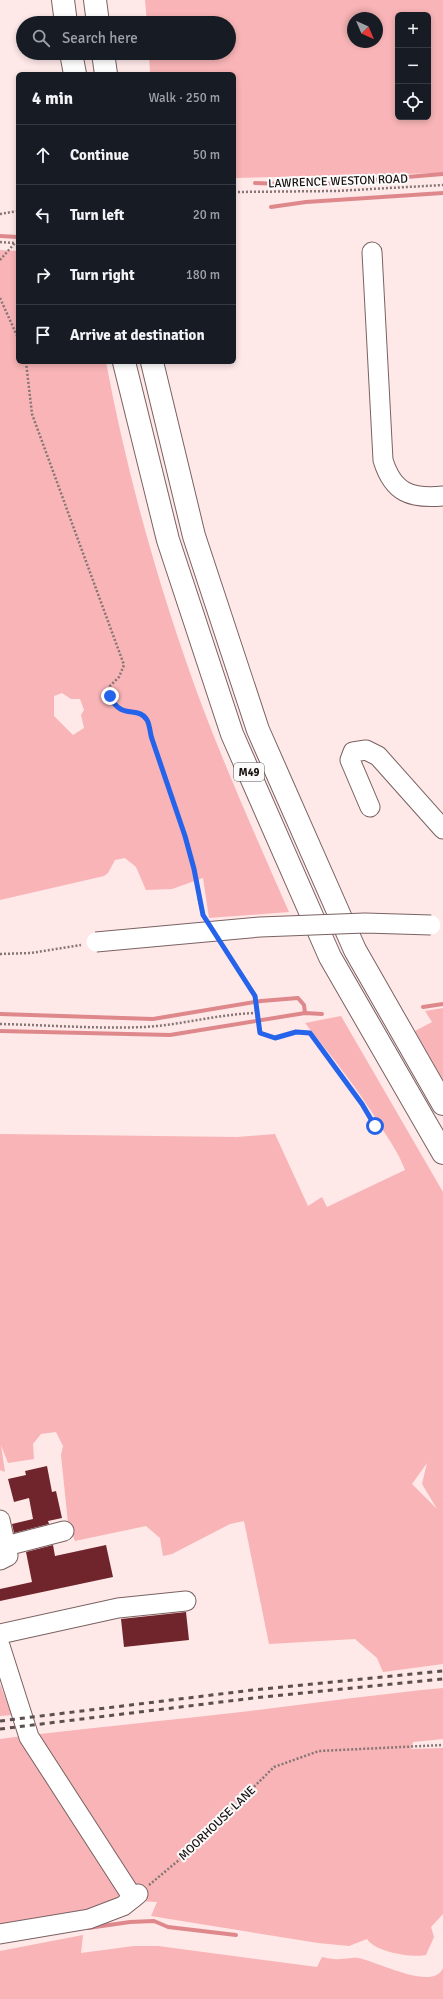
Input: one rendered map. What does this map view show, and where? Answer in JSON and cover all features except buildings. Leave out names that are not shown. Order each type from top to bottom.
[{"type":"highway","points":[[63,0],[65,16]]},
{"type":"highway","points":[[95,0],[97,16]]},
{"type":"highway","points":[[72,60],[75,72]]},
{"type":"highway","points":[[104,60],[106,72]]},
{"type":"highway","name":"M49","points":[[124,364],[168,540],[232,734],[330,957],[443,1153]]},
{"type":"highway","name":"M49","points":[[152,364],[194,536],[258,730],[355,950],[443,1104]]},
{"type":"street","points":[[372,252],[383,460],[388,476],[397,487],[410,495],[428,497],[443,496]]},
{"type":"street","points":[[370,807],[350,760],[353,752],[366,750],[378,756],[443,828]]},
{"type":"street","points":[[96,942],[260,927],[365,923],[437,926]]},
{"type":"street","points":[[0,1520],[3,1553],[64,1531]]},
{"type":"street","points":[[0,1634],[118,1608],[186,1601]]},
{"type":"street","points":[[0,1934],[89,1919],[123,1906],[136,1896],[29,1737],[2,1651]]},
{"type":"path","name":"LAWRENCE WESTON ROAD","points":[[236,192],[336,191],[443,185]]},
{"type":"path","points":[[0,214],[16,211]]},
{"type":"path","points":[[0,242],[16,243]]},
{"type":"path","points":[[0,260],[16,243]]},
{"type":"path","points":[[0,298],[16,334]]},
{"type":"path","points":[[26,364],[32,414],[124,665],[119,677],[110,686],[110,696],[114,706],[118,709],[123,712],[139,713],[147,720],[185,836],[194,869],[203,915],[207,921]]},
{"type":"path","points":[[0,954],[31,953],[96,942]]},
{"type":"path","points":[[222,945],[255,996],[256,1013],[260,1033],[275,1038],[296,1032],[310,1033],[362,1104],[375,1126]]},
{"type":"path","points":[[0,1024],[144,1027],[174,1024],[239,1013],[256,1013]]},
{"type":"path","name":"MOORHOUSE LANE","points":[[136,1896],[185,1855],[274,1767],[319,1751],[443,1745]]},
{"type":"shaded area","points":[[145,0],[443,0],[443,173],[236,178],[236,72],[150,72],[149,60],[236,60],[236,16],[146,16]]},
{"type":"shaded area","points":[[0,250],[16,251],[16,364],[106,364],[136,495],[174,626],[214,736],[245,812],[289,912],[209,918],[203,878],[172,889],[146,890],[136,867],[125,858],[115,860],[108,873],[104,876],[0,900]],"holes":[[[62,693],[71,699],[80,699],[84,710],[81,715],[84,728],[73,735],[54,716],[54,696]]]},
{"type":"shaded area","points":[[443,1008],[443,1080],[415,1031],[432,1022],[425,1011]]},
{"type":"shaded area","points":[[341,1016],[443,1192],[443,1664],[383,1672],[377,1658],[355,1639],[269,1644],[244,1521],[230,1524],[172,1554],[163,1556],[160,1538],[146,1526],[75,1541],[68,1523],[61,1455],[63,1446],[56,1432],[41,1434],[33,1444],[34,1459],[8,1463],[1,1445],[5,1472],[0,1470],[0,1134],[237,1137],[275,1134],[308,1206],[322,1197],[327,1207],[405,1170],[400,1158],[373,1113],[305,1023]],"holes":[[[427,1463],[422,1484],[437,1509],[412,1484]]]},
{"type":"shaded area","points":[[0,1684],[12,1715],[0,1716]]},
{"type":"shaded area","points":[[443,1688],[443,1739],[413,1742],[411,1749],[443,1748],[443,1914],[431,1927],[434,1937],[426,1955],[412,1956],[385,1951],[371,1944],[367,1939],[349,1946],[318,1943],[151,1916],[157,1902],[137,1901],[0,1929],[0,1739],[219,1715]]},
{"type":"shaded area","points":[[83,1935],[81,1953],[134,1946],[158,1946],[317,1967],[322,1957],[336,1959],[356,1958],[367,1960],[404,1973],[428,1977],[437,1975],[443,1968],[443,1999],[0,1999],[0,1951]]},
{"type":"waterway","points":[[255,183],[311,185],[443,174]]},
{"type":"waterway","points":[[271,207],[306,202],[443,193]]},
{"type":"waterway","points":[[0,236],[16,237]]},
{"type":"waterway","points":[[0,1014],[153,1019],[261,1001],[298,998],[304,1005],[305,1013]]},
{"type":"waterway","points":[[423,1007],[443,1004]]},
{"type":"waterway","points":[[0,1031],[170,1035],[305,1013],[322,1014]]},
{"type":"waterway","points":[[88,1928],[130,1922],[154,1921],[168,1927],[236,1935]]},
{"type":"railway","points":[[0,1721],[253,1690],[443,1671]]},
{"type":"railway","points":[[0,1729],[254,1698],[443,1679]]},
{"type":"route","points":[[110,696],[114,706],[123,712],[139,713],[147,720],[185,836],[194,869],[203,915],[255,996],[256,1013],[260,1033],[275,1038],[296,1032],[310,1033],[362,1104],[375,1126]]}]
